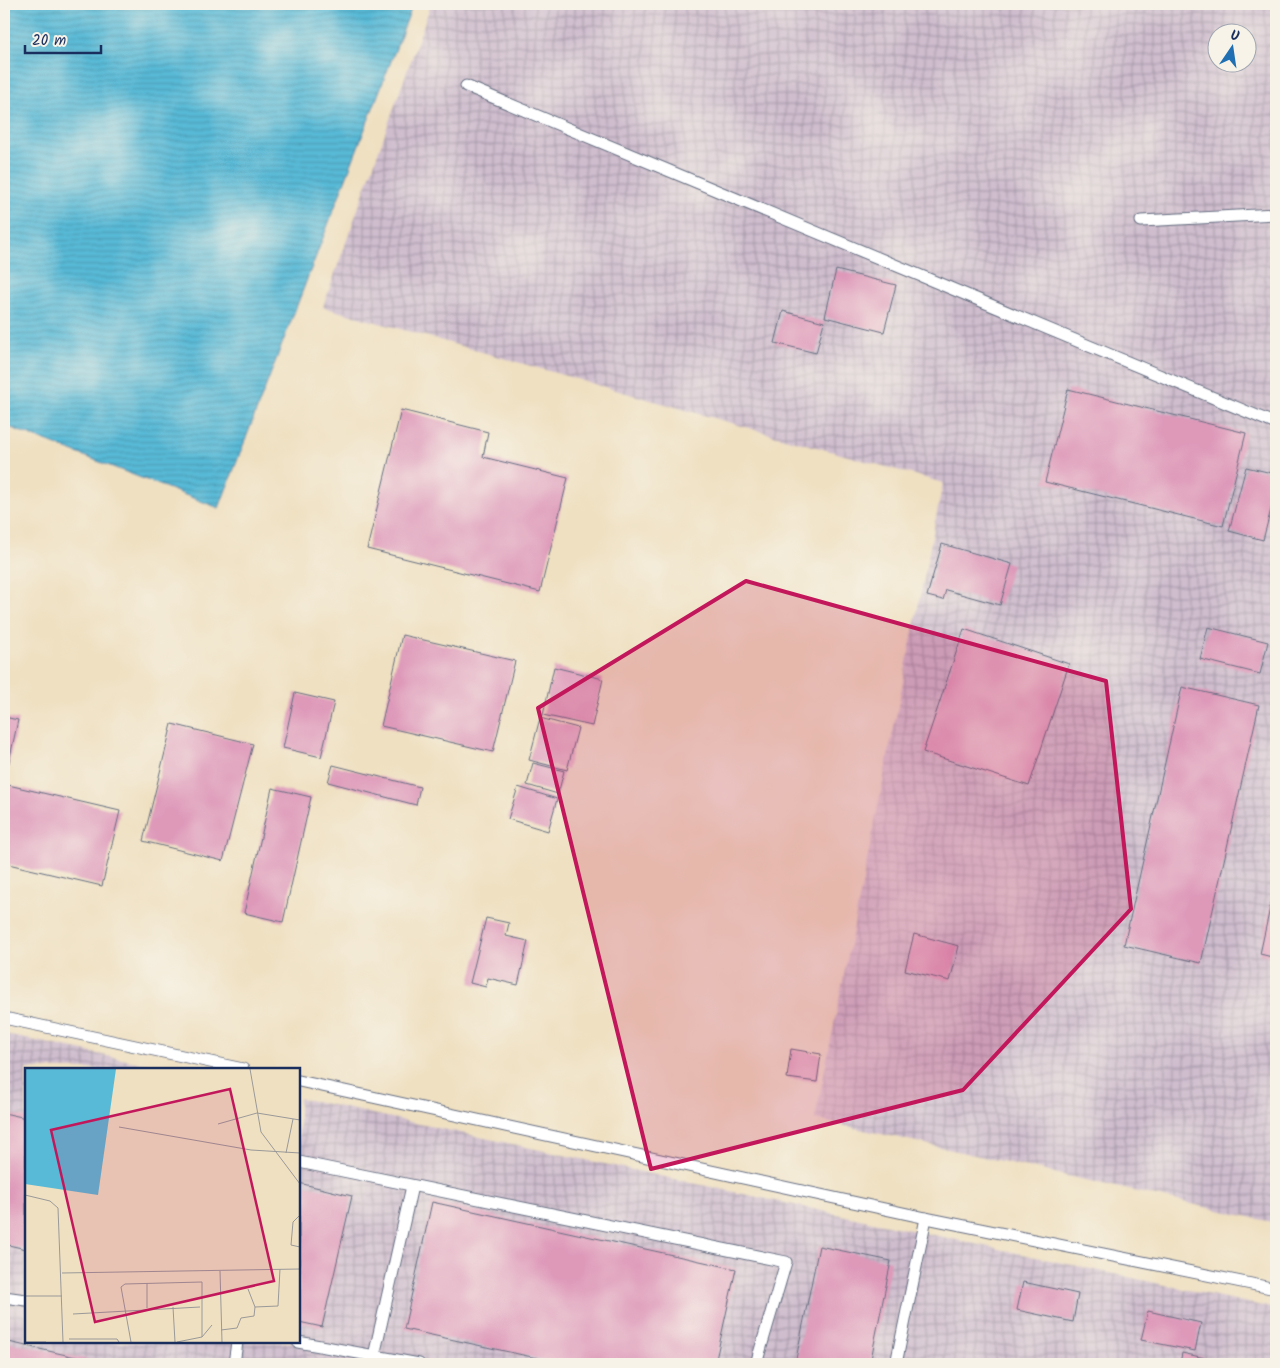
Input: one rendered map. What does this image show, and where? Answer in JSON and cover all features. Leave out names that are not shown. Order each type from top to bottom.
[{"type":"lane","points":[[466,86],[1276,424]]},
{"type":"lane","points":[[1141,221],[1276,214]]},
{"type":"lane","points":[[4,1018],[238,1068]]},
{"type":"lane","points":[[300,1081],[926,1218],[1276,1289]]},
{"type":"lane","points":[[300,1162],[786,1262],[756,1364]]},
{"type":"lane","points":[[374,1356],[412,1186]]},
{"type":"lane","points":[[896,1364],[926,1218]]},
{"type":"lane","points":[[4,1297],[25,1300]]},
{"type":"lane","points":[[300,1342],[419,1364]]},
{"type":"lane","points":[[234,1364],[237,1343]]},
{"type":"highlighted area","points":[[746,581],[1106,681],[1131,909],[963,1090],[651,1169],[538,708]]},
{"type":"shaded area","points":[[431,4],[1276,4],[1276,1223],[815,1119],[943,483],[323,307]]},
{"type":"shaded area","points":[[4,1034],[163,1068],[25,1068],[25,1343],[300,1343],[300,1098],[1276,1309],[1276,1364],[4,1364]]},
{"type":"water","points":[[4,4],[413,4],[219,508],[4,425]]},
{"type":"building","points":[[836,270],[896,285],[884,332],[825,317]]},
{"type":"building","points":[[783,311],[824,322],[816,353],[775,343]]},
{"type":"building","points":[[1068,389],[1246,433],[1223,526],[1045,482]]},
{"type":"building","points":[[401,410],[488,432],[483,457],[568,478],[540,592],[367,549]]},
{"type":"building","points":[[1246,467],[1276,474],[1276,490],[1263,540],[1229,531]]},
{"type":"building","points":[[942,544],[1012,564],[1000,605],[946,590],[943,600],[927,596]]},
{"type":"building","points":[[1208,627],[1268,642],[1260,674],[1200,659]]},
{"type":"building","points":[[964,629],[1069,664],[1029,786],[923,752]]},
{"type":"building","points":[[402,635],[515,661],[493,752],[381,726]]},
{"type":"building","points":[[554,667],[603,679],[592,726],[543,715]]},
{"type":"building","points":[[1182,687],[1259,705],[1201,963],[1124,945]]},
{"type":"building","points":[[295,693],[334,702],[321,757],[283,748]]},
{"type":"building","points":[[4,717],[18,720],[7,771],[4,771]]},
{"type":"building","points":[[540,718],[578,728],[567,770],[529,760]]},
{"type":"building","points":[[172,724],[253,744],[223,861],[143,841]]},
{"type":"building","points":[[533,763],[564,771],[558,794],[527,785]]},
{"type":"building","points":[[333,765],[420,787],[416,805],[328,782]]},
{"type":"building","points":[[4,784],[120,811],[102,886],[4,863]]},
{"type":"building","points":[[518,787],[557,799],[548,831],[508,819]]},
{"type":"building","points":[[272,788],[311,797],[283,922],[244,913]]},
{"type":"building","points":[[1276,885],[1276,958],[1260,954]]},
{"type":"building","points":[[486,918],[509,923],[506,936],[528,941],[518,985],[488,978],[486,987],[470,983]]},
{"type":"building","points":[[914,934],[959,946],[950,981],[905,970]]},
{"type":"building","points":[[791,1049],[821,1054],[817,1082],[787,1078]]},
{"type":"building","points":[[4,1113],[25,1118],[25,1249],[4,1244]]},
{"type":"building","points":[[300,1183],[352,1196],[322,1327],[300,1322]]},
{"type":"building","points":[[432,1202],[736,1269],[715,1364],[564,1364],[404,1329]]},
{"type":"building","points":[[819,1246],[891,1261],[870,1364],[795,1364]]},
{"type":"building","points":[[1023,1282],[1078,1294],[1073,1322],[1017,1310]]},
{"type":"building","points":[[1148,1311],[1201,1323],[1195,1351],[1141,1340]]},
{"type":"building","points":[[4,1341],[102,1363],[102,1364],[4,1364]]},
{"type":"building","points":[[1182,1353],[1228,1363],[1228,1364],[1180,1364]]}]
